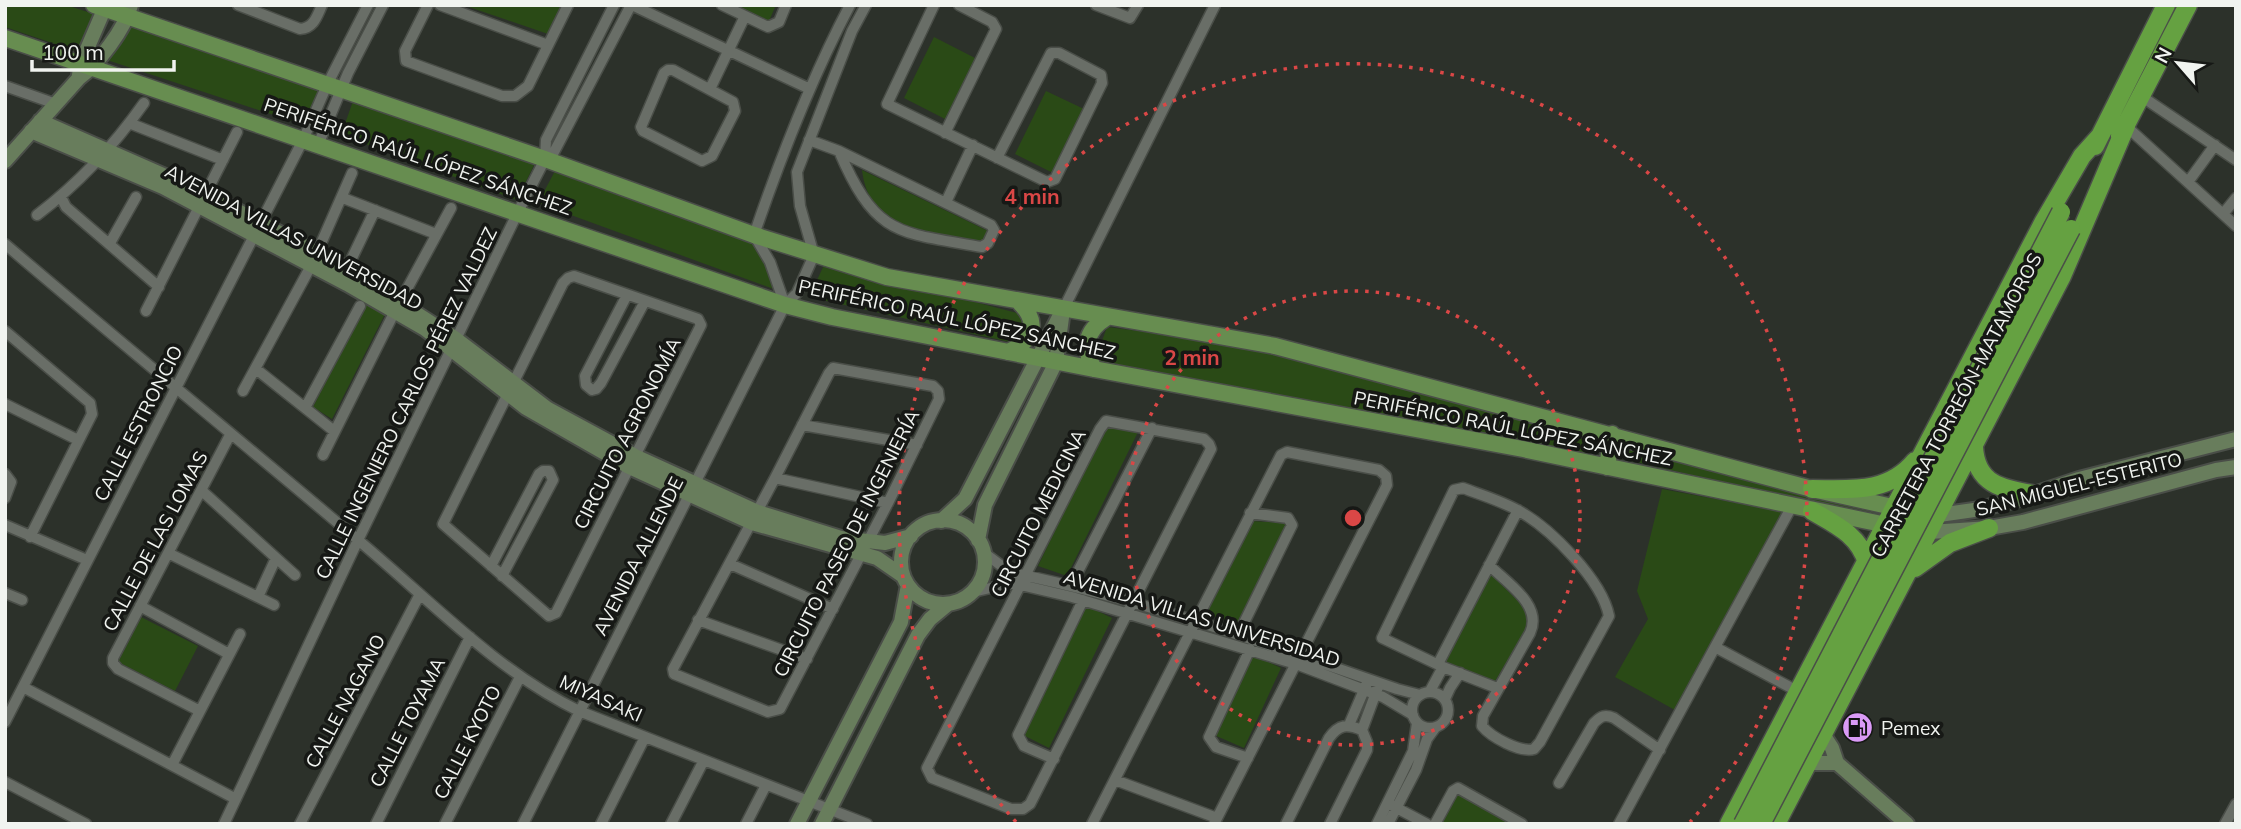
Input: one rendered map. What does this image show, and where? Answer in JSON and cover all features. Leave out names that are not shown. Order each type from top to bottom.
[{"type":"highway","points":[[1743,824],[2166,5]]},
{"type":"highway","name":"CARRETERA TORREÓN-MATAMOROS","points":[[1760,824],[2188,5]]},
{"type":"highway","points":[[1776,824],[2062,276],[2126,126]]},
{"type":"highway","points":[[1729,824],[2051,209],[2082,156],[2100,135]]},
{"type":"highway","points":[[1926,448],[1933,458],[1947,464],[1961,461],[1974,447]]},
{"type":"highway","points":[[1974,447],[1975,461],[1985,478],[1996,486],[2032,494]]},
{"type":"highway","points":[[1812,489],[1866,489],[1884,484],[1910,467],[1926,448]]},
{"type":"highway","points":[[1812,510],[1849,533],[1864,552],[1867,563]]},
{"type":"highway","points":[[1908,575],[1920,562],[1950,543],[1989,528]]},
{"type":"highway","points":[[1867,563],[1878,558],[1890,558],[1900,564],[1908,575]]},
{"type":"main road","points":[[102,7],[132,9]]},
{"type":"main road","name":"PERIFÉRICO RAÚL LÓPEZ SÁNCHEZ","points":[[132,9],[157,26],[545,159],[754,235],[887,277],[1020,303],[1275,346],[1812,489],[1895,508],[1940,514]]},
{"type":"main road","name":"PERIFÉRICO RAÚL LÓPEZ SÁNCHEZ","points":[[5,38],[84,70],[311,142],[785,305],[1056,362],[1432,431],[1886,526],[1930,532]]},
{"type":"main road","points":[[1008,352],[1023,344],[1031,331],[1030,315],[1020,303]]},
{"type":"main road","points":[[1094,369],[1086,350],[1087,340],[1091,331],[1106,318]]},
{"type":"main road","points":[[1606,467],[1612,435]]},
{"type":"street","points":[[238,5],[300,29],[313,23],[322,5]]},
{"type":"street","points":[[311,142],[368,5]]},
{"type":"street","points":[[311,142],[334,87],[383,5]]},
{"type":"street","points":[[428,5],[405,51],[406,61],[502,96],[515,96],[528,86],[568,5]]},
{"type":"street","points":[[440,5],[548,45]]},
{"type":"street","points":[[545,159],[546,140],[614,5]]},
{"type":"street","points":[[632,5],[810,89]]},
{"type":"street","name":"CALLE INGENIERO CARLOS PÉREZ VALDEZ","points":[[225,824],[358,540],[518,212],[545,159],[553,154],[632,5]]},
{"type":"street","points":[[722,5],[768,27],[779,22],[786,5]]},
{"type":"street","points":[[785,305],[770,262],[754,235],[810,89],[850,5]]},
{"type":"street","points":[[814,255],[800,206],[797,172],[852,31],[866,5]]},
{"type":"street","points":[[934,5],[887,104],[973,145],[997,158],[1047,182],[1052,181],[1102,83],[1101,75],[1059,53],[1051,53],[997,158]]},
{"type":"street","points":[[945,133],[996,29],[992,22],[959,5]]},
{"type":"street","points":[[1096,5],[1130,18],[1138,5]]},
{"type":"street","points":[[797,824],[901,622],[905,581],[903,551],[911,536],[922,527],[941,521],[965,499],[1215,5]]},
{"type":"street","points":[[84,70],[102,7]]},
{"type":"street","points":[[5,161],[84,70],[132,9]]},
{"type":"street","points":[[710,89],[745,16]]},
{"type":"street","points":[[840,25],[852,31]]},
{"type":"street","points":[[668,70],[710,89],[733,102],[735,107],[708,160],[702,160],[643,131],[642,121],[664,73],[668,70]]},
{"type":"street","points":[[5,86],[55,104]]},
{"type":"street","points":[[2141,96],[2236,160]]},
{"type":"street","points":[[37,215],[61,197],[130,123],[144,103]]},
{"type":"street","points":[[130,123],[223,160]]},
{"type":"street","name":"AVENIDA VILLAS UNIVERSIDAD","points":[[36,126],[202,200],[315,258],[398,306],[454,344],[509,389],[548,409],[632,462],[755,517],[841,538],[865,547],[905,581]]},
{"type":"street","points":[[2126,126],[2236,226]]},
{"type":"street","points":[[146,311],[237,132]]},
{"type":"street","points":[[809,140],[839,152],[946,202],[994,228],[986,246],[917,235],[885,223],[863,199],[839,152]]},
{"type":"street","name":"CALLE ESTRONCIO","points":[[5,722],[258,228],[311,142]]},
{"type":"street","points":[[946,202],[973,145]]},
{"type":"street","points":[[2188,181],[2215,145]]},
{"type":"street","points":[[778,167],[797,172]]},
{"type":"street","points":[[243,391],[315,258],[352,173]]},
{"type":"street","points":[[61,197],[66,207],[159,287]]},
{"type":"street","points":[[110,243],[136,197]]},
{"type":"street","points":[[343,198],[436,234]]},
{"type":"street","points":[[2223,214],[2236,198]]},
{"type":"street","points":[[323,455],[450,208]]},
{"type":"street","points":[[352,258],[374,210]]},
{"type":"street","name":"MIYASAKI","points":[[5,244],[520,677],[558,701],[579,710],[867,824]]},
{"type":"street","name":"AVENIDA ALLENDE","points":[[523,824],[785,305],[797,293],[814,255]]},
{"type":"street","name":"CIRCUITO AGRONOMÍA","points":[[575,276],[627,295],[698,318],[701,325],[556,613],[552,616],[546,615],[443,524],[563,283],[575,276]]},
{"type":"street","points":[[627,295],[586,376],[586,385],[596,389],[645,301]]},
{"type":"street","points":[[305,408],[360,306]]},
{"type":"street","points":[[905,581],[919,597],[928,602],[948,604],[962,600],[973,592],[984,573],[981,546],[985,505],[1056,362],[1063,310]]},
{"type":"street","points":[[5,331],[90,403],[92,414],[30,537]]},
{"type":"street","name":"CIRCUITO PASEO DE INGENIERÍA","points":[[833,368],[936,388],[940,394],[918,445],[780,709],[768,712],[674,674],[673,670],[802,425],[833,368]]},
{"type":"street","points":[[256,369],[334,431]]},
{"type":"street","points":[[5,404],[78,440]]},
{"type":"street","name":"CIRCUITO MEDICINA","points":[[1116,421],[1152,428],[1204,439],[1211,450],[1030,804],[1017,810],[932,778],[927,772],[1103,423],[1116,421]]},
{"type":"street","points":[[802,425],[918,445]]},
{"type":"street","points":[[1071,586],[1152,428]]},
{"type":"street","name":"CALLE DE LAS LOMAS","points":[[200,711],[118,669],[113,658],[230,435]]},
{"type":"street","name":"SAN MIGUEL-ESTERITO","points":[[1940,514],[1974,510],[2078,479],[2236,439]]},
{"type":"street","points":[[1092,824],[1280,455],[1287,452],[1379,470],[1386,476],[1387,485],[1215,821],[1115,780]]},
{"type":"street","name":"SAN MIGUEL-ESTERITO","points":[[1930,532],[1989,528],[2023,522],[2236,467]]},
{"type":"street","points":[[491,566],[539,474],[549,471],[553,480],[502,576]]},
{"type":"street","points":[[5,474],[11,482],[5,498]]},
{"type":"street","points":[[775,478],[888,503]]},
{"type":"street","points":[[1489,565],[1532,607],[1534,616],[1530,633],[1497,688],[1483,716],[1482,726],[1523,750],[1534,749],[1609,616],[1587,574],[1552,536],[1518,510],[1463,488],[1454,491],[1382,638],[1441,666],[1497,688]]},
{"type":"street","points":[[201,490],[295,575]]},
{"type":"street","points":[[1619,824],[1793,506]]},
{"type":"street","points":[[1386,822],[1413,751],[1415,719],[1412,707],[1425,693],[1441,666],[1518,510]]},
{"type":"street","points":[[1238,635],[1292,525],[1288,518],[1250,513]]},
{"type":"street","points":[[941,521],[962,525],[981,546]]},
{"type":"street","points":[[5,525],[87,560]]},
{"type":"street","name":"AVENIDA VILLAS UNIVERSIDAD","points":[[865,547],[911,536]]},
{"type":"street","name":"AVENIDA VILLAS UNIVERSIDAD","points":[[981,546],[1003,567],[1024,580],[1189,632],[1299,660]]},
{"type":"street","points":[[168,552],[274,605]]},
{"type":"street","points":[[258,597],[276,558]]},
{"type":"street","points":[[730,564],[833,609]]},
{"type":"street","name":"AVENIDA VILLAS UNIVERSIDAD","points":[[973,592],[1024,580],[1071,586],[1195,620],[1378,688],[1425,693]]},
{"type":"street","points":[[5,593],[22,600]]},
{"type":"street","name":"CALLE NAGANO","points":[[300,824],[421,594]]},
{"type":"street","points":[[1054,759],[1024,746],[1018,735],[1083,600]]},
{"type":"street","points":[[822,824],[918,635],[930,619],[948,604]]},
{"type":"street","points":[[140,606],[229,654]]},
{"type":"street","points":[[698,620],[807,659]]},
{"type":"street","points":[[172,765],[240,634]]},
{"type":"street","name":"CALLE TOYAMA","points":[[376,824],[470,636]]},
{"type":"street","points":[[1715,647],[1800,692]]},
{"type":"street","points":[[1248,758],[1216,747],[1209,737],[1250,649]]},
{"type":"street","points":[[1445,699],[1460,673]]},
{"type":"street","name":"CALLE KYOTO","points":[[445,824],[520,677]]},
{"type":"street","points":[[1349,725],[1366,684]]},
{"type":"street","points":[[23,687],[236,799]]},
{"type":"street","points":[[1330,824],[1367,750],[1362,730],[1378,688]]},
{"type":"street","name":"AVENIDA VILLAS UNIVERSIDAD","points":[[1378,688],[1415,719]]},
{"type":"street","points":[[1392,806],[1422,756],[1427,739],[1449,712],[1445,699],[1439,693],[1425,693]]},
{"type":"street","points":[[1559,783],[1600,716],[1614,718],[1660,750]]},
{"type":"street","points":[[1415,719],[1426,727],[1435,728]]},
{"type":"street","points":[[1286,824],[1329,738],[1339,727],[1349,725],[1362,730]]},
{"type":"street","points":[[1824,734],[1837,763],[1907,824]]},
{"type":"street","points":[[601,824],[645,737]]},
{"type":"street","points":[[671,824],[704,760]]},
{"type":"street","points":[[1808,763],[1837,763]]},
{"type":"street","points":[[5,782],[86,824]]},
{"type":"street","points":[[746,824],[766,785]]},
{"type":"street","points":[[1435,824],[1452,791],[1458,788],[1520,823]]},
{"type":"street","points":[[2225,824],[2236,804]]},
{"type":"street","points":[[1392,806],[1427,824]]},
{"type":"green space","points":[[5,5],[66,5],[94,14],[79,52],[5,27]]},
{"type":"green space","points":[[463,5],[561,5],[548,34]]},
{"type":"green space","points":[[736,5],[776,5],[769,21]]},
{"type":"green space","points":[[130,25],[319,89],[307,126],[104,59]]},
{"type":"green space","points":[[934,37],[977,59],[947,120],[904,98]]},
{"type":"green space","points":[[1046,91],[1084,109],[1053,173],[1015,154]]},
{"type":"green space","points":[[353,101],[536,161],[517,200],[341,135]]},
{"type":"green space","points":[[556,169],[751,237],[779,291],[538,203]]},
{"type":"green space","points":[[862,170],[988,231],[982,242],[906,226],[890,218],[877,206],[867,191]]},
{"type":"green space","points":[[825,263],[1021,314],[1026,329],[1014,343],[809,297]]},
{"type":"green space","points":[[368,300],[387,310],[332,419],[313,407]]},
{"type":"green space","points":[[1107,327],[1217,341],[1353,372],[1589,441],[1591,447],[1586,454],[1095,360]]},
{"type":"green space","points":[[1105,427],[1139,430],[1067,576],[1038,566]]},
{"type":"green space","points":[[1632,447],[1879,511],[1880,514],[1873,517],[1632,461],[1627,455]]},
{"type":"green space","points":[[1662,489],[1785,512],[1675,710],[1615,677],[1648,619],[1637,591]]},
{"type":"green space","points":[[1250,521],[1286,523],[1286,527],[1238,623],[1204,614]]},
{"type":"green space","points":[[1489,572],[1528,611],[1529,624],[1494,683],[1443,663]]},
{"type":"green space","points":[[1085,605],[1112,618],[1049,748],[1023,735]]},
{"type":"green space","points":[[141,617],[198,646],[175,691],[118,662]]},
{"type":"green space","points":[[1251,654],[1281,668],[1244,748],[1214,735]]},
{"type":"green space","points":[[1457,792],[1513,824],[1440,824]]},
{"type":"place","name":"Pemex","points":[[1858,728]]}]
